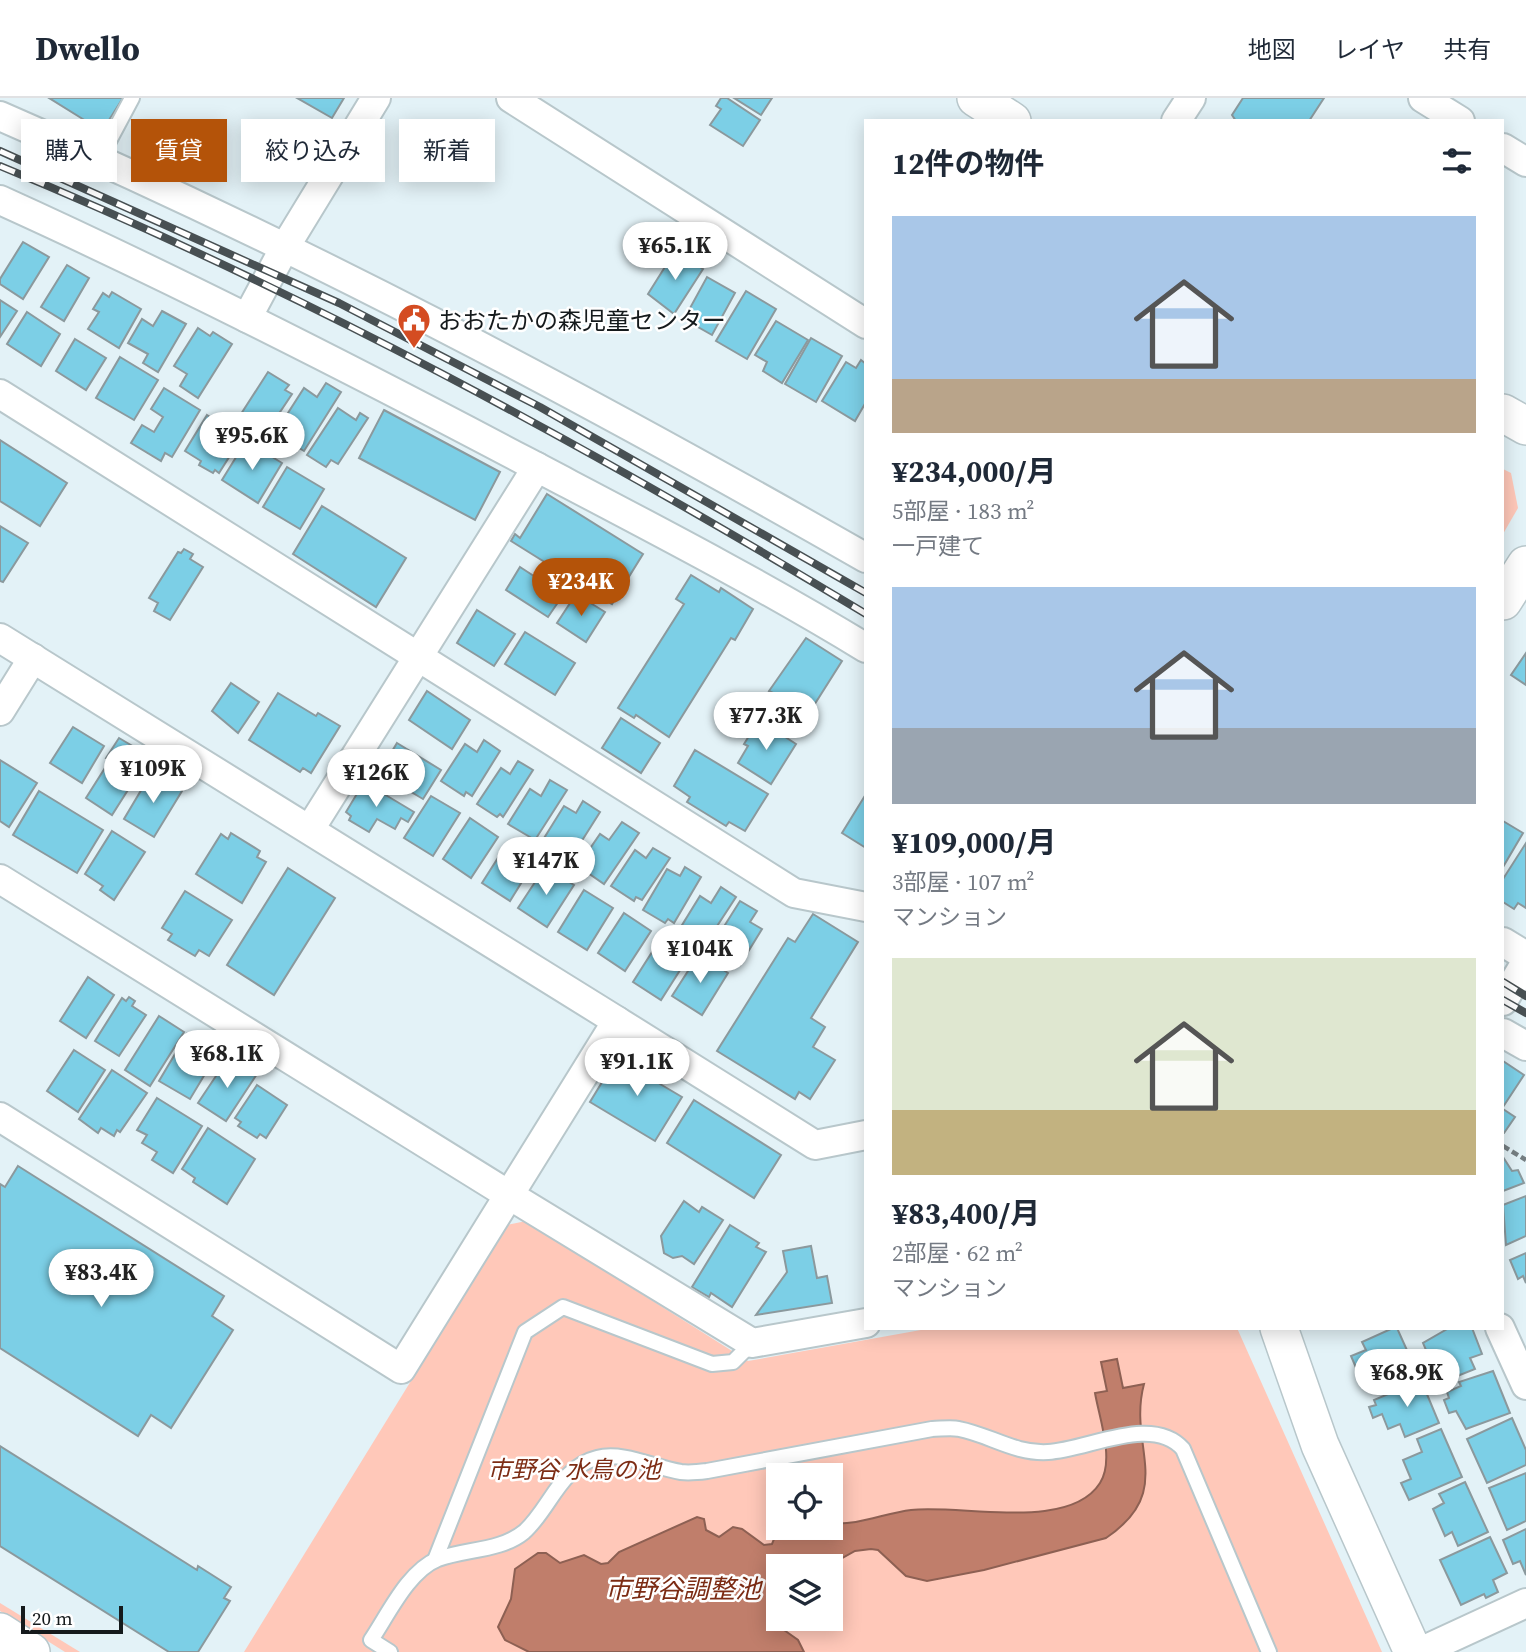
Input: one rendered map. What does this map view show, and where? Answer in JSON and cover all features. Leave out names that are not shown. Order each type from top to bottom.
[{"type":"street","points":[[247,318],[285,247],[376,98]]},
{"type":"street","points":[[511,98],[864,323]]},
{"type":"street","points":[[976,98],[1009,119]]},
{"type":"street","points":[[1177,119],[1191,98]]},
{"type":"street","points":[[1423,98],[1457,119]]},
{"type":"street","points":[[0,116],[21,125]]},
{"type":"street","points":[[1504,149],[1526,162]]},
{"type":"street","points":[[117,166],[505,357],[864,557]]},
{"type":"street","points":[[0,200],[117,253],[247,318],[862,636]]},
{"type":"street","points":[[0,394],[794,892],[864,907]]},
{"type":"street","points":[[1504,414],[1526,426]]},
{"type":"street","points":[[310,830],[537,467]]},
{"type":"street","points":[[1504,599],[1526,565]]},
{"type":"street","points":[[0,638],[815,1144],[864,1135]]},
{"type":"street","points":[[0,711],[33,658]]},
{"type":"street","points":[[0,879],[752,1343],[864,1323]]},
{"type":"street","points":[[1504,943],[1526,956]]},
{"type":"street","points":[[1504,999],[1526,962]]},
{"type":"street","points":[[0,1117],[401,1369],[617,1021]]},
{"type":"street","points":[[1504,1034],[1526,1046]]},
{"type":"street","points":[[1280,1330],[1329,1467],[1413,1652]]},
{"type":"street","points":[[1501,1330],[1526,1385]]},
{"type":"street","points":[[1420,1652],[1526,1603]]},
{"type":"street","points":[[0,1632],[31,1652]]},
{"type":"lane","points":[[117,126],[132,98]]},
{"type":"lane","points":[[435,1560],[525,1332],[563,1307],[712,1364],[733,1362],[752,1343]]},
{"type":"lane","points":[[390,1652],[371,1640],[413,1578],[435,1560],[506,1543],[524,1532],[562,1481],[577,1466],[597,1458],[613,1457],[683,1472],[707,1471],[932,1429],[958,1428],[1015,1449],[1048,1452],[1143,1434],[1160,1434],[1174,1439],[1183,1449],[1269,1652]]},
{"type":"path","points":[[1504,1147],[1526,1160]]},
{"type":"green space","points":[[1504,470],[1511,473],[1518,508],[1504,532]]},
{"type":"green space","name":"市野谷 水鳥の池","points":[[526,1221],[748,1361],[921,1330],[1238,1330],[1382,1652],[244,1652],[507,1225]]},
{"type":"green space","points":[[0,1603],[80,1652],[65,1652],[0,1611]]},
{"type":"water","name":"市野谷調整池","points":[[1117,1359],[1123,1388],[1144,1384],[1140,1407],[1145,1485],[1140,1503],[1127,1520],[1106,1538],[984,1570],[927,1581],[906,1576],[878,1550],[855,1551],[843,1558],[843,1554],[766,1554],[766,1631],[785,1631],[798,1640],[804,1652],[529,1652],[505,1640],[498,1627],[511,1599],[515,1569],[538,1553],[546,1553],[560,1563],[584,1555],[601,1564],[608,1563],[619,1552],[697,1517],[704,1519],[706,1530],[719,1537],[733,1527],[742,1529],[764,1545],[772,1544],[774,1540],[843,1540],[843,1523],[911,1510],[1013,1513],[1064,1507],[1085,1498],[1100,1483],[1106,1463],[1095,1393],[1107,1391],[1101,1362]]},
{"type":"building","points":[[49,98],[123,98],[110,119],[83,119]]},
{"type":"building","points":[[297,98],[344,98],[332,118]]},
{"type":"building","points":[[721,98],[727,98],[760,120],[743,146],[710,125],[721,109],[716,106]]},
{"type":"building","points":[[734,98],[772,98],[761,115]]},
{"type":"building","points":[[1243,98],[1324,98],[1310,119],[1235,119],[1232,115]]},
{"type":"building","points":[[23,242],[49,257],[23,299],[0,284],[0,279]]},
{"type":"building","points":[[675,251],[703,269],[674,314],[648,294]]},
{"type":"building","points":[[67,265],[89,278],[64,321],[41,307]]},
{"type":"building","points":[[707,277],[735,293],[712,335],[684,319]]},
{"type":"building","points":[[746,291],[776,309],[747,359],[716,341]]},
{"type":"building","points":[[112,292],[141,309],[119,348],[88,329],[99,312],[93,309],[103,293],[109,297]]},
{"type":"building","points":[[0,300],[17,311],[0,337]]},
{"type":"building","points":[[162,311],[186,324],[158,372],[143,363],[148,354],[128,343],[142,319],[153,326]]},
{"type":"building","points":[[27,312],[60,334],[41,366],[7,344]]},
{"type":"building","points":[[776,321],[808,340],[782,383],[763,371],[767,362],[755,355]]},
{"type":"building","points":[[198,328],[210,336],[213,332],[232,344],[198,398],[180,386],[187,374],[174,366]]},
{"type":"building","points":[[811,338],[842,356],[816,402],[785,384]]},
{"type":"building","points":[[75,339],[106,358],[86,390],[56,371]]},
{"type":"building","points":[[120,357],[158,380],[134,420],[96,398]]},
{"type":"building","points":[[861,360],[864,362],[864,405],[855,421],[822,401],[846,362],[856,368]]},
{"type":"building","points":[[268,372],[289,385],[285,390],[292,394],[262,439],[249,430],[254,423],[241,414]]},
{"type":"building","points":[[326,383],[341,392],[304,451],[286,440],[290,434],[279,427],[304,388],[317,397]]},
{"type":"building","points":[[164,388],[200,410],[172,457],[165,453],[161,461],[131,443],[142,425],[154,432],[163,417],[151,409]]},
{"type":"building","points":[[338,408],[356,420],[360,413],[368,418],[338,464],[331,460],[326,467],[307,455]]},
{"type":"building","points":[[384,410],[500,472],[475,520],[359,458]]},
{"type":"building","points":[[207,415],[237,434],[233,440],[238,443],[219,473],[215,470],[213,473],[199,465],[201,461],[185,451]]},
{"type":"building","points":[[0,440],[67,483],[40,526],[0,501]]},
{"type":"building","points":[[246,441],[282,463],[258,503],[222,480]]},
{"type":"building","points":[[287,467],[324,489],[300,529],[263,507]]},
{"type":"building","points":[[547,494],[643,554],[612,604],[511,541],[515,534],[520,538]]},
{"type":"building","points":[[322,506],[406,558],[376,607],[293,554]]},
{"type":"building","points":[[0,526],[28,543],[3,582],[0,581]]},
{"type":"building","points":[[184,549],[193,554],[190,559],[203,567],[170,620],[154,611],[158,603],[149,598],[178,552],[181,553]]},
{"type":"building","points":[[520,567],[563,595],[548,617],[506,590]]},
{"type":"building","points":[[691,575],[719,592],[721,588],[753,609],[735,640],[731,638],[669,737],[636,715],[634,718],[618,708],[684,604],[676,599]]},
{"type":"building","points":[[576,594],[605,612],[586,642],[557,623]]},
{"type":"building","points":[[477,610],[515,634],[494,666],[457,643]]},
{"type":"building","points":[[525,632],[575,663],[555,695],[505,664]]},
{"type":"building","points":[[806,638],[842,661],[797,732],[763,710],[773,693],[769,691]]},
{"type":"building","points":[[1526,653],[1526,685],[1511,675]]},
{"type":"building","points":[[231,683],[259,702],[238,733],[212,711]]},
{"type":"building","points":[[427,691],[470,720],[452,749],[409,720]]},
{"type":"building","points":[[278,693],[316,716],[318,713],[340,726],[311,773],[303,768],[300,772],[249,740]]},
{"type":"building","points":[[621,718],[660,743],[641,773],[602,748]]},
{"type":"building","points":[[759,720],[796,744],[771,784],[738,763],[748,746],[744,744]]},
{"type":"building","points":[[73,727],[104,746],[82,783],[50,763]]},
{"type":"building","points":[[119,738],[146,754],[143,758],[147,760],[112,815],[86,798],[110,760],[106,758]]},
{"type":"building","points":[[484,740],[500,751],[472,796],[466,792],[464,796],[441,781],[465,744],[477,752]]},
{"type":"building","points":[[397,743],[441,770],[423,799],[379,773]]},
{"type":"building","points":[[695,750],[768,794],[745,831],[729,822],[726,826],[687,802],[690,797],[674,786]]},
{"type":"building","points":[[0,760],[37,783],[9,827],[0,821]]},
{"type":"building","points":[[518,761],[533,770],[503,817],[500,814],[497,817],[477,804],[501,768],[510,774]]},
{"type":"building","points":[[152,772],[182,791],[154,837],[124,819]]},
{"type":"building","points":[[550,780],[567,790],[535,840],[508,824],[530,789],[541,796]]},
{"type":"building","points":[[364,782],[414,812],[408,822],[401,818],[395,829],[377,819],[369,832],[349,820],[351,816],[346,812]]},
{"type":"building","points":[[39,791],[103,830],[77,873],[13,835]]},
{"type":"building","points":[[431,796],[460,813],[433,856],[404,838]]},
{"type":"building","points":[[864,797],[864,847],[842,833]]},
{"type":"building","points":[[583,801],[600,812],[571,858],[565,855],[564,857],[541,843],[564,806],[576,813]]},
{"type":"building","points":[[470,818],[498,837],[471,878],[443,859]]},
{"type":"building","points":[[622,822],[639,833],[604,884],[578,866],[600,834],[609,840]]},
{"type":"building","points":[[1504,822],[1523,833],[1504,865]]},
{"type":"building","points":[[112,831],[145,852],[114,900],[100,890],[103,886],[85,874]]},
{"type":"building","points":[[231,833],[260,851],[257,857],[266,862],[242,903],[196,874],[221,834],[228,839]]},
{"type":"building","points":[[508,842],[536,859],[510,901],[482,883]]},
{"type":"building","points":[[1526,843],[1526,908],[1518,903],[1514,909],[1504,903],[1504,877]]},
{"type":"building","points":[[653,848],[670,858],[642,900],[636,897],[634,901],[611,886],[635,850],[646,858]]},
{"type":"building","points":[[545,867],[574,885],[547,927],[518,908]]},
{"type":"building","points":[[685,867],[701,877],[674,923],[668,919],[665,923],[643,910],[667,869],[680,876]]},
{"type":"building","points":[[288,868],[335,898],[274,995],[227,965]]},
{"type":"building","points":[[721,887],[736,897],[704,946],[679,930],[700,896],[711,903]]},
{"type":"building","points":[[584,890],[613,908],[587,950],[558,932]]},
{"type":"building","points":[[185,891],[232,920],[209,956],[199,950],[195,956],[168,940],[172,934],[162,928]]},
{"type":"building","points":[[740,901],[757,911],[750,922],[762,929],[740,965],[717,952],[719,948],[713,944]]},
{"type":"building","points":[[624,913],[651,931],[625,971],[598,953]]},
{"type":"building","points":[[813,914],[858,942],[811,1018],[825,1027],[813,1047],[835,1060],[810,1099],[799,1092],[795,1099],[717,1051],[788,938],[795,942]]},
{"type":"building","points":[[661,938],[689,956],[661,1000],[633,982]]},
{"type":"building","points":[[699,954],[728,973],[702,1015],[672,996]]},
{"type":"building","points":[[88,977],[114,995],[86,1038],[60,1021]]},
{"type":"building","points":[[129,997],[135,1001],[132,1006],[146,1015],[119,1056],[95,1041],[122,998],[126,1001]]},
{"type":"building","points":[[159,1016],[184,1032],[150,1086],[125,1070]]},
{"type":"building","points":[[187,1034],[209,1048],[206,1054],[214,1059],[190,1099],[159,1081]]},
{"type":"building","points":[[74,1050],[105,1070],[78,1112],[47,1091]]},
{"type":"building","points":[[618,1056],[638,1068],[641,1063],[664,1077],[660,1084],[682,1097],[655,1141],[590,1102]]},
{"type":"building","points":[[1504,1062],[1524,1075],[1504,1105]]},
{"type":"building","points":[[240,1063],[257,1074],[226,1121],[198,1103],[224,1064],[235,1071]]},
{"type":"building","points":[[112,1070],[147,1093],[120,1132],[117,1130],[114,1136],[101,1128],[98,1133],[79,1119]]},
{"type":"building","points":[[257,1085],[287,1105],[266,1138],[260,1134],[257,1138],[238,1126],[241,1122],[235,1118]]},
{"type":"building","points":[[157,1098],[202,1126],[173,1173],[152,1160],[157,1152],[142,1143],[147,1135],[137,1130]]},
{"type":"building","points":[[694,1100],[781,1155],[754,1198],[667,1143]]},
{"type":"building","points":[[1504,1110],[1515,1117],[1504,1133]]},
{"type":"building","points":[[208,1128],[255,1159],[227,1204],[193,1182],[195,1178],[182,1169]]},
{"type":"building","points":[[1504,1159],[1512,1171],[1518,1170],[1524,1183],[1504,1191]]},
{"type":"building","points":[[18,1166],[224,1296],[212,1316],[233,1330],[171,1428],[151,1415],[138,1436],[0,1348],[0,1184],[5,1187]]},
{"type":"building","points":[[1526,1196],[1526,1236],[1506,1245],[1504,1218],[1504,1205]]},
{"type":"building","points":[[684,1201],[699,1212],[702,1207],[723,1220],[694,1264],[682,1256],[673,1258],[664,1253],[661,1236]]},
{"type":"building","points":[[730,1225],[759,1243],[756,1247],[766,1252],[732,1307],[711,1293],[709,1297],[692,1287]]},
{"type":"building","points":[[811,1246],[817,1278],[827,1276],[832,1303],[756,1315],[787,1272],[783,1251]]},
{"type":"building","points":[[1526,1253],[1526,1283],[1523,1276],[1518,1279],[1510,1260]]},
{"type":"building","points":[[1389,1330],[1398,1330],[1415,1368],[1371,1388],[1365,1374],[1360,1377],[1351,1356],[1366,1350],[1362,1342]]},
{"type":"building","points":[[1446,1330],[1473,1330],[1482,1354],[1470,1358],[1475,1369],[1445,1381],[1439,1367],[1434,1369],[1423,1343]]},
{"type":"building","points":[[1493,1371],[1510,1413],[1466,1429],[1456,1411],[1449,1413],[1444,1400],[1449,1398],[1447,1392],[1461,1386],[1459,1382]]},
{"type":"building","points":[[1421,1380],[1439,1423],[1405,1437],[1400,1424],[1388,1429],[1382,1414],[1373,1418],[1369,1407],[1376,1405],[1374,1400]]},
{"type":"building","points":[[1512,1418],[1526,1450],[1526,1465],[1487,1483],[1467,1439]]},
{"type":"building","points":[[1441,1429],[1462,1477],[1409,1500],[1401,1483],[1411,1479],[1403,1460],[1422,1452],[1417,1439]]},
{"type":"building","points":[[0,1446],[197,1570],[198,1566],[231,1587],[224,1598],[230,1601],[198,1652],[169,1652],[0,1546]]},
{"type":"building","points":[[1526,1473],[1526,1521],[1507,1530],[1489,1488]]},
{"type":"building","points":[[1465,1482],[1488,1532],[1458,1546],[1452,1532],[1445,1536],[1433,1509],[1444,1503],[1439,1494]]},
{"type":"building","points":[[1526,1529],[1526,1575],[1520,1561],[1513,1564],[1503,1540]]},
{"type":"building","points":[[1490,1537],[1507,1573],[1493,1580],[1498,1592],[1486,1598],[1484,1594],[1461,1605],[1440,1560]]},
{"type":"railway","points":[[0,151],[339,303],[540,407],[864,592]]},
{"type":"railway","points":[[0,166],[223,265],[442,374],[656,491],[864,613]]},
{"type":"railway","points":[[1504,983],[1526,996]]},
{"type":"railway","points":[[1504,1001],[1526,1013]]},
{"type":"place","name":"おおたかの森児童センター","points":[[414,350]]}]
